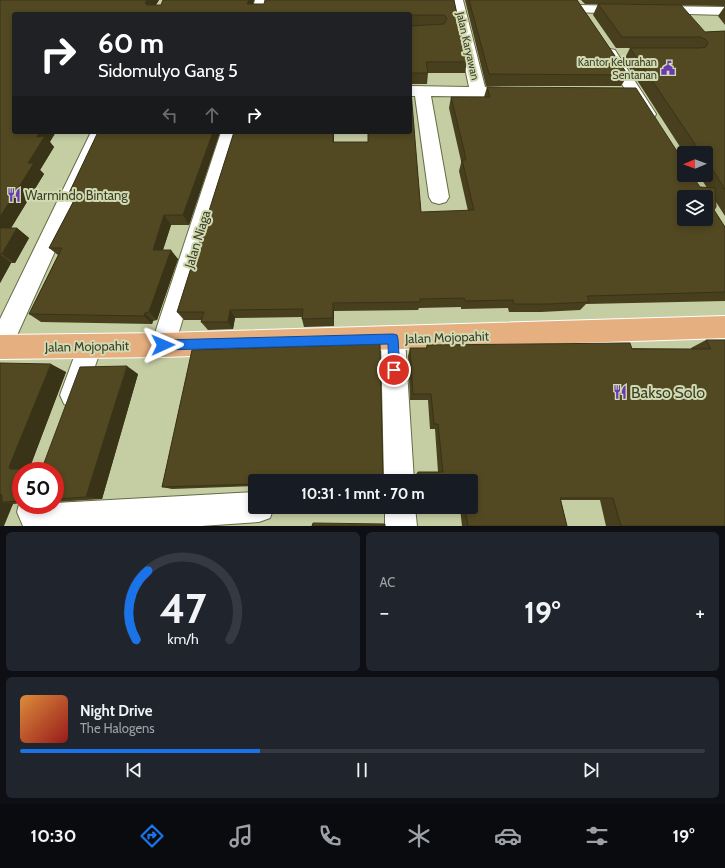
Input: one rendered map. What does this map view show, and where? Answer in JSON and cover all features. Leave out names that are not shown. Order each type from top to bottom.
[{"type":"main road","name":"Jalan Mojopahit","points":[[0,346],[163,345],[393,339],[725,327]]},
{"type":"street","points":[[258,12],[261,0]]},
{"type":"street","name":"Jalan Karyawan","points":[[457,0],[478,92]]},
{"type":"street","points":[[577,4],[637,10],[725,11]]},
{"type":"street","points":[[577,4],[588,22]]},
{"type":"street","points":[[602,41],[618,54],[627,93],[656,125]]},
{"type":"street","points":[[439,197],[416,91],[533,92]]},
{"type":"street","points":[[0,346],[99,134]]},
{"type":"street","name":"Jalan Niaga","points":[[163,345],[229,134]]},
{"type":"street","points":[[393,339],[399,474]]},
{"type":"street","points":[[64,420],[90,346]]},
{"type":"street","points":[[33,514],[35,517],[40,519],[82,522],[248,508]]},
{"type":"street","points":[[400,514],[401,526]]},
{"type":"building","points":[[0,0],[147,0],[145,3],[147,5],[161,5],[163,0],[249,0],[247,4],[264,4],[265,0],[454,0],[467,62],[426,62],[428,73],[412,73],[412,26],[444,24],[447,18],[444,15],[412,15],[412,12],[12,12],[12,134],[39,134],[37,137],[45,136],[28,163],[34,163],[0,217]]},
{"type":"building","points":[[469,0],[577,0],[628,75],[489,74]]},
{"type":"building","points":[[598,4],[681,5],[705,32],[725,31],[725,189],[713,170],[713,146],[695,146],[630,48],[700,48],[706,47],[708,42],[700,37],[622,37]]},
{"type":"building","points":[[487,87],[636,88],[677,151],[677,182],[697,182],[700,187],[715,188],[716,207],[714,210],[725,227],[725,292],[587,296],[589,302],[548,304],[514,304],[513,300],[465,301],[464,298],[420,299],[420,302],[333,303],[333,318],[302,319],[303,309],[230,310],[228,322],[201,322],[204,312],[177,312],[233,134],[333,134],[333,142],[368,142],[368,134],[412,134],[412,103],[421,212],[474,210],[462,160],[466,160],[464,150],[451,97],[490,97]]},
{"type":"building","points":[[97,134],[212,134],[183,215],[164,215],[153,250],[171,250],[149,312],[145,313],[144,316],[29,314],[62,248],[49,248],[78,193],[69,193]]},
{"type":"building","points":[[0,228],[17,228],[2,254],[0,254]]},
{"type":"building","points":[[706,340],[725,340],[725,526],[621,526],[613,498],[560,498],[567,526],[468,526],[466,514],[478,514],[478,474],[418,474],[418,472],[443,472],[438,424],[434,424],[431,394],[413,394],[410,348],[427,348],[427,345],[630,343],[632,349],[711,349]]},
{"type":"building","points":[[380,344],[383,474],[248,474],[248,484],[162,487],[192,350]]},
{"type":"building","points":[[0,363],[51,364],[9,467],[12,469],[12,501],[2,502],[2,495],[0,494]]},
{"type":"building","points":[[127,366],[86,497],[64,498],[64,462],[44,462],[80,367]]},
{"type":"building","points":[[313,523],[385,524],[385,526],[312,526]]},
{"type":"place","name":"Kantor Kelurahan Sentanan","points":[[668,68]]},
{"type":"place","name":"Warmindo Bintang","points":[[14,195]]},
{"type":"place","name":"Bakso Solo","points":[[620,392]]},
{"type":"route","points":[[163,345],[393,339],[394,370]]}]
